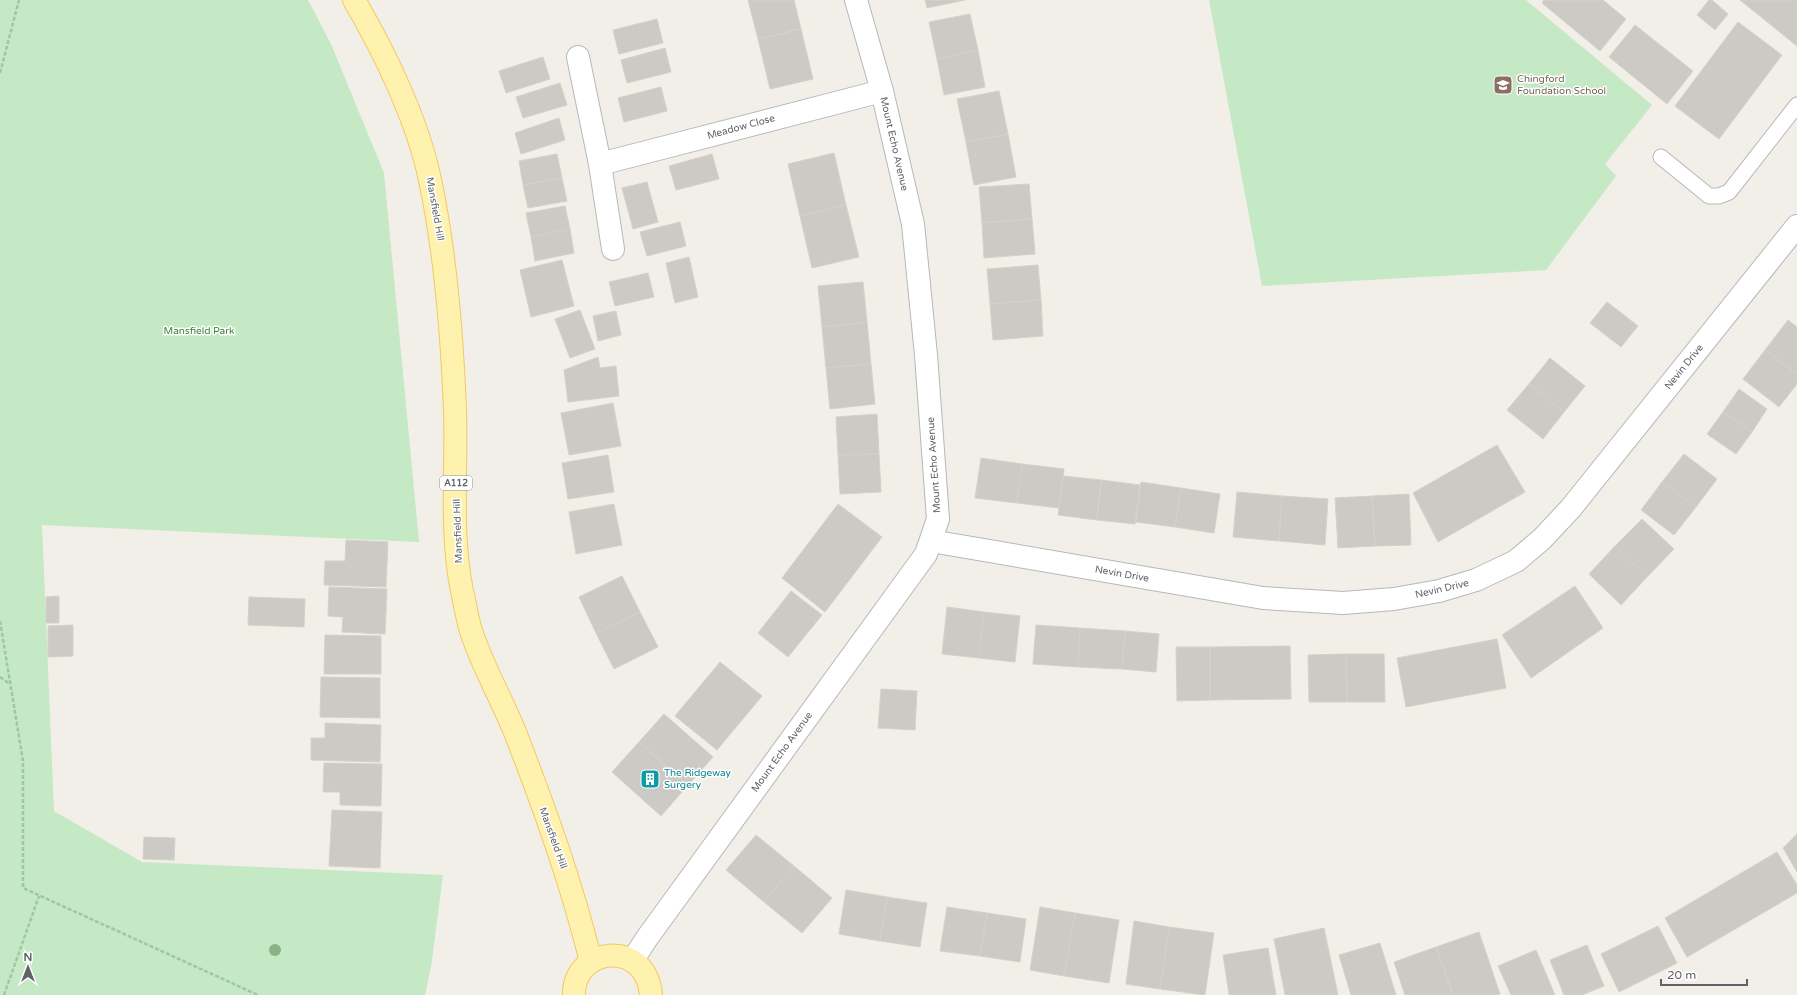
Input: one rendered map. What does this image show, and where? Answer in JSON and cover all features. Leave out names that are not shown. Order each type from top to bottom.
[{"type":"main road","name":"Mansfield Hill","points":[[354,0],[398,86],[417,134],[430,178],[445,273],[455,410],[457,548],[462,588],[471,630],[514,732],[537,794],[569,883],[591,962]]},
{"type":"main road","points":[[574,995],[578,975],[591,962],[608,955],[622,956],[640,966],[646,974],[650,984],[651,995]]},
{"type":"street","name":"Mount Echo Avenue","points":[[632,961],[646,938],[926,554],[938,519],[926,355],[913,224],[882,91],[856,0]]},
{"type":"street","points":[[578,57],[600,164],[613,249]]},
{"type":"street","name":"Meadow Close","points":[[600,164],[882,91]]},
{"type":"street","name":"Nevin Drive","points":[[931,541],[1263,598],[1343,603],[1394,599],[1439,591],[1476,580],[1516,561],[1542,539],[1570,508],[1797,226]]},
{"type":"lane","points":[[1661,157],[1709,196],[1719,196],[1729,192],[1797,105]]},
{"type":"path","points":[[0,73],[19,0]]},
{"type":"path","points":[[0,621],[23,761],[23,888],[258,995]]},
{"type":"path","points":[[0,677],[10,684]]},
{"type":"path","points":[[4,995],[39,896]]},
{"type":"green space","name":"Mansfield Park","points":[[0,0],[308,0],[331,44],[384,173],[419,542],[42,525],[54,811],[142,862],[443,875],[431,967],[425,995],[0,995]]},
{"type":"green space","name":"Chingford Foundation School","points":[[1209,0],[1526,0],[1652,105],[1605,164],[1616,176],[1546,270],[1262,286]]},
{"type":"building","points":[[748,0],[794,0],[801,29],[758,39]]},
{"type":"building","points":[[925,0],[965,0],[927,8]]},
{"type":"building","points":[[1544,0],[1603,0],[1626,19],[1600,51],[1542,3]]},
{"type":"building","points":[[1709,0],[1712,0],[1728,14],[1715,30],[1697,15]]},
{"type":"building","points":[[1740,0],[1797,0],[1797,46]]},
{"type":"building","points":[[970,14],[978,50],[937,59],[929,22]]},
{"type":"building","points":[[657,19],[663,43],[619,54],[613,30]]},
{"type":"building","points":[[1738,22],[1782,55],[1719,139],[1675,106]]},
{"type":"building","points":[[1635,25],[1693,71],[1667,104],[1609,57]]},
{"type":"building","points":[[801,29],[813,79],[770,89],[758,39]]},
{"type":"building","points":[[665,48],[671,72],[627,83],[621,60]]},
{"type":"building","points":[[978,50],[985,87],[944,95],[937,59]]},
{"type":"building","points":[[543,57],[550,79],[506,93],[499,71]]},
{"type":"building","points":[[560,83],[567,105],[523,118],[516,97]]},
{"type":"building","points":[[661,87],[667,111],[624,122],[618,98]]},
{"type":"building","points":[[999,91],[1008,134],[966,142],[957,99]]},
{"type":"building","points":[[559,118],[565,140],[521,154],[515,133]]},
{"type":"building","points":[[1008,134],[1016,177],[974,185],[966,142]]},
{"type":"building","points":[[834,153],[846,205],[800,216],[788,164]]},
{"type":"building","points":[[557,154],[562,178],[523,185],[519,161]]},
{"type":"building","points":[[712,154],[719,179],[676,190],[669,166]]},
{"type":"building","points":[[562,178],[567,201],[528,208],[523,185]]},
{"type":"building","points":[[647,182],[658,222],[633,229],[622,188]]},
{"type":"building","points":[[1029,184],[1032,219],[982,223],[979,187]]},
{"type":"building","points":[[846,205],[859,257],[812,268],[800,216]]},
{"type":"building","points":[[565,206],[570,229],[531,237],[526,213]]},
{"type":"building","points":[[1032,219],[1035,254],[984,258],[982,223]]},
{"type":"building","points":[[680,222],[686,246],[647,256],[640,232]]},
{"type":"building","points":[[570,229],[574,253],[535,261],[531,237]]},
{"type":"building","points":[[689,257],[698,297],[675,303],[666,263]]},
{"type":"building","points":[[562,260],[574,306],[531,317],[520,270]]},
{"type":"building","points":[[1038,265],[1041,300],[990,304],[987,269]]},
{"type":"building","points":[[648,273],[654,297],[615,306],[609,282]]},
{"type":"building","points":[[863,282],[867,322],[822,327],[818,286]]},
{"type":"building","points":[[1041,300],[1043,336],[993,340],[990,304]]},
{"type":"building","points":[[1607,302],[1638,326],[1621,347],[1590,323]]},
{"type":"building","points":[[580,310],[595,349],[570,358],[555,319]]},
{"type":"building","points":[[616,311],[621,335],[598,341],[593,316]]},
{"type":"building","points":[[1788,320],[1797,327],[1797,374],[1765,350]]},
{"type":"building","points":[[867,322],[871,364],[826,368],[822,327]]},
{"type":"building","points":[[1765,350],[1797,374],[1797,384],[1779,407],[1743,379]]},
{"type":"building","points":[[598,357],[600,368],[616,366],[619,396],[568,402],[564,370]]},
{"type":"building","points":[[1550,358],[1585,386],[1564,412],[1529,384]]},
{"type":"building","points":[[871,364],[875,404],[830,409],[826,368]]},
{"type":"building","points":[[1529,384],[1564,412],[1543,439],[1507,410]]},
{"type":"building","points":[[1739,389],[1767,409],[1752,432],[1723,412]]},
{"type":"building","points":[[613,403],[621,446],[569,455],[561,413]]},
{"type":"building","points":[[1723,412],[1752,432],[1736,454],[1707,434]]},
{"type":"building","points":[[877,414],[879,454],[838,455],[836,417]]},
{"type":"building","points":[[1497,445],[1525,492],[1438,542],[1413,493]]},
{"type":"building","points":[[879,454],[881,492],[840,494],[838,455]]},
{"type":"building","points":[[1684,454],[1717,479],[1696,507],[1662,482]]},
{"type":"building","points":[[608,455],[614,492],[568,499],[562,463]]},
{"type":"building","points":[[981,458],[1022,464],[1017,503],[975,498]]},
{"type":"building","points":[[1022,464],[1064,469],[1059,508],[1017,503]]},
{"type":"building","points":[[1063,476],[1101,480],[1097,520],[1058,515]]},
{"type":"building","points":[[1101,480],[1140,485],[1135,524],[1097,520]]},
{"type":"building","points":[[1141,482],[1181,488],[1175,527],[1136,522]]},
{"type":"building","points":[[1662,482],[1696,507],[1674,535],[1641,510]]},
{"type":"building","points":[[1181,488],[1220,494],[1214,533],[1175,527]]},
{"type":"building","points":[[1237,492],[1282,496],[1279,541],[1233,537]]},
{"type":"building","points":[[1409,494],[1411,545],[1375,546],[1372,496]]},
{"type":"building","points":[[1282,496],[1328,499],[1325,545],[1279,541]]},
{"type":"building","points":[[1372,496],[1375,546],[1338,548],[1335,498]]},
{"type":"building","points":[[614,504],[622,545],[576,554],[569,512]]},
{"type":"building","points":[[838,504],[882,537],[825,612],[782,578]]},
{"type":"building","points":[[1642,519],[1674,549],[1647,577],[1615,546]]},
{"type":"building","points":[[346,540],[388,542],[386,587],[324,585],[325,561],[345,561]]},
{"type":"building","points":[[1615,546],[1647,577],[1621,605],[1589,574]]},
{"type":"building","points":[[622,576],[640,612],[596,633],[579,597]]},
{"type":"building","points":[[1575,586],[1603,628],[1531,678],[1502,635]]},
{"type":"building","points":[[329,587],[387,589],[385,634],[342,632],[343,617],[328,616]]},
{"type":"building","points":[[791,591],[822,615],[788,657],[758,633]]},
{"type":"building","points":[[59,596],[59,623],[46,623],[46,597]]},
{"type":"building","points":[[249,597],[305,599],[304,627],[248,625]]},
{"type":"building","points":[[947,607],[984,612],[979,658],[942,654]]},
{"type":"building","points":[[640,612],[658,647],[614,669],[596,633]]},
{"type":"building","points":[[984,612],[1020,616],[1015,662],[979,658]]},
{"type":"building","points":[[73,625],[73,656],[48,657],[48,626]]},
{"type":"building","points":[[1036,625],[1080,628],[1078,667],[1033,664]]},
{"type":"building","points":[[1080,628],[1125,631],[1122,669],[1078,667]]},
{"type":"building","points":[[1125,631],[1159,634],[1156,672],[1122,669]]},
{"type":"building","points":[[325,635],[381,636],[381,674],[324,674]]},
{"type":"building","points":[[1497,639],[1506,688],[1406,707],[1397,658]]},
{"type":"building","points":[[1290,646],[1291,699],[1210,700],[1210,647]]},
{"type":"building","points":[[1176,647],[1210,647],[1210,700],[1177,701]]},
{"type":"building","points":[[1346,654],[1384,654],[1385,702],[1347,702]]},
{"type":"building","points":[[1346,654],[1347,702],[1309,702],[1308,655]]},
{"type":"building","points":[[720,662],[762,696],[717,750],[675,716]]},
{"type":"building","points":[[321,677],[380,678],[380,718],[320,717]]},
{"type":"building","points":[[881,689],[917,691],[915,730],[878,728]]},
{"type":"building","points":[[664,714],[713,757],[688,785],[639,742]]},
{"type":"building","points":[[325,723],[381,725],[380,762],[311,760],[311,738],[325,738]]},
{"type":"building","name":"The Ridgeway Surgery","points":[[639,742],[688,785],[661,816],[612,772]]},
{"type":"building","points":[[324,763],[382,764],[381,806],[340,805],[340,792],[323,792]]},
{"type":"building","points":[[332,810],[382,812],[380,868],[329,866]]},
{"type":"building","points":[[1797,834],[1797,872],[1783,848]]},
{"type":"building","points":[[756,835],[794,866],[764,902],[726,870]]},
{"type":"building","points":[[144,837],[175,838],[174,860],[143,859]]},
{"type":"building","points":[[1777,852],[1797,885],[1797,893],[1687,957],[1665,918]]},
{"type":"building","points":[[794,866],[832,898],[802,933],[764,902]]},
{"type":"building","points":[[846,890],[887,897],[880,941],[839,934]]},
{"type":"building","points":[[887,897],[927,903],[920,947],[880,941]]},
{"type":"building","points":[[947,907],[987,913],[980,956],[940,951]]},
{"type":"building","points":[[1040,907],[1075,913],[1064,976],[1030,970]]},
{"type":"building","points":[[987,913],[1026,919],[1020,962],[980,956]]},
{"type":"building","points":[[1075,913],[1119,920],[1109,983],[1064,976]]},
{"type":"building","points":[[1134,921],[1169,927],[1160,989],[1126,984]]},
{"type":"building","points":[[1658,926],[1677,963],[1619,992],[1601,954]]},
{"type":"building","points":[[1169,927],[1214,933],[1205,995],[1160,989]]},
{"type":"building","points":[[1324,928],[1338,995],[1285,995],[1274,939]]},
{"type":"building","points":[[1479,932],[1500,994],[1453,995],[1436,947]]},
{"type":"building","points":[[1380,943],[1396,995],[1351,995],[1339,955]]},
{"type":"building","points":[[1587,945],[1604,986],[1582,995],[1564,995],[1550,960]]},
{"type":"building","points":[[1436,947],[1453,995],[1405,995],[1394,962]]},
{"type":"building","points":[[1268,948],[1276,995],[1229,995],[1223,955]]},
{"type":"building","points":[[1536,950],[1555,995],[1511,995],[1498,966]]},
{"type":"place","name":"Chingford Foundation School","points":[[1503,85]]},
{"type":"place","name":"The Ridgeway Surgery","points":[[650,779]]}]
